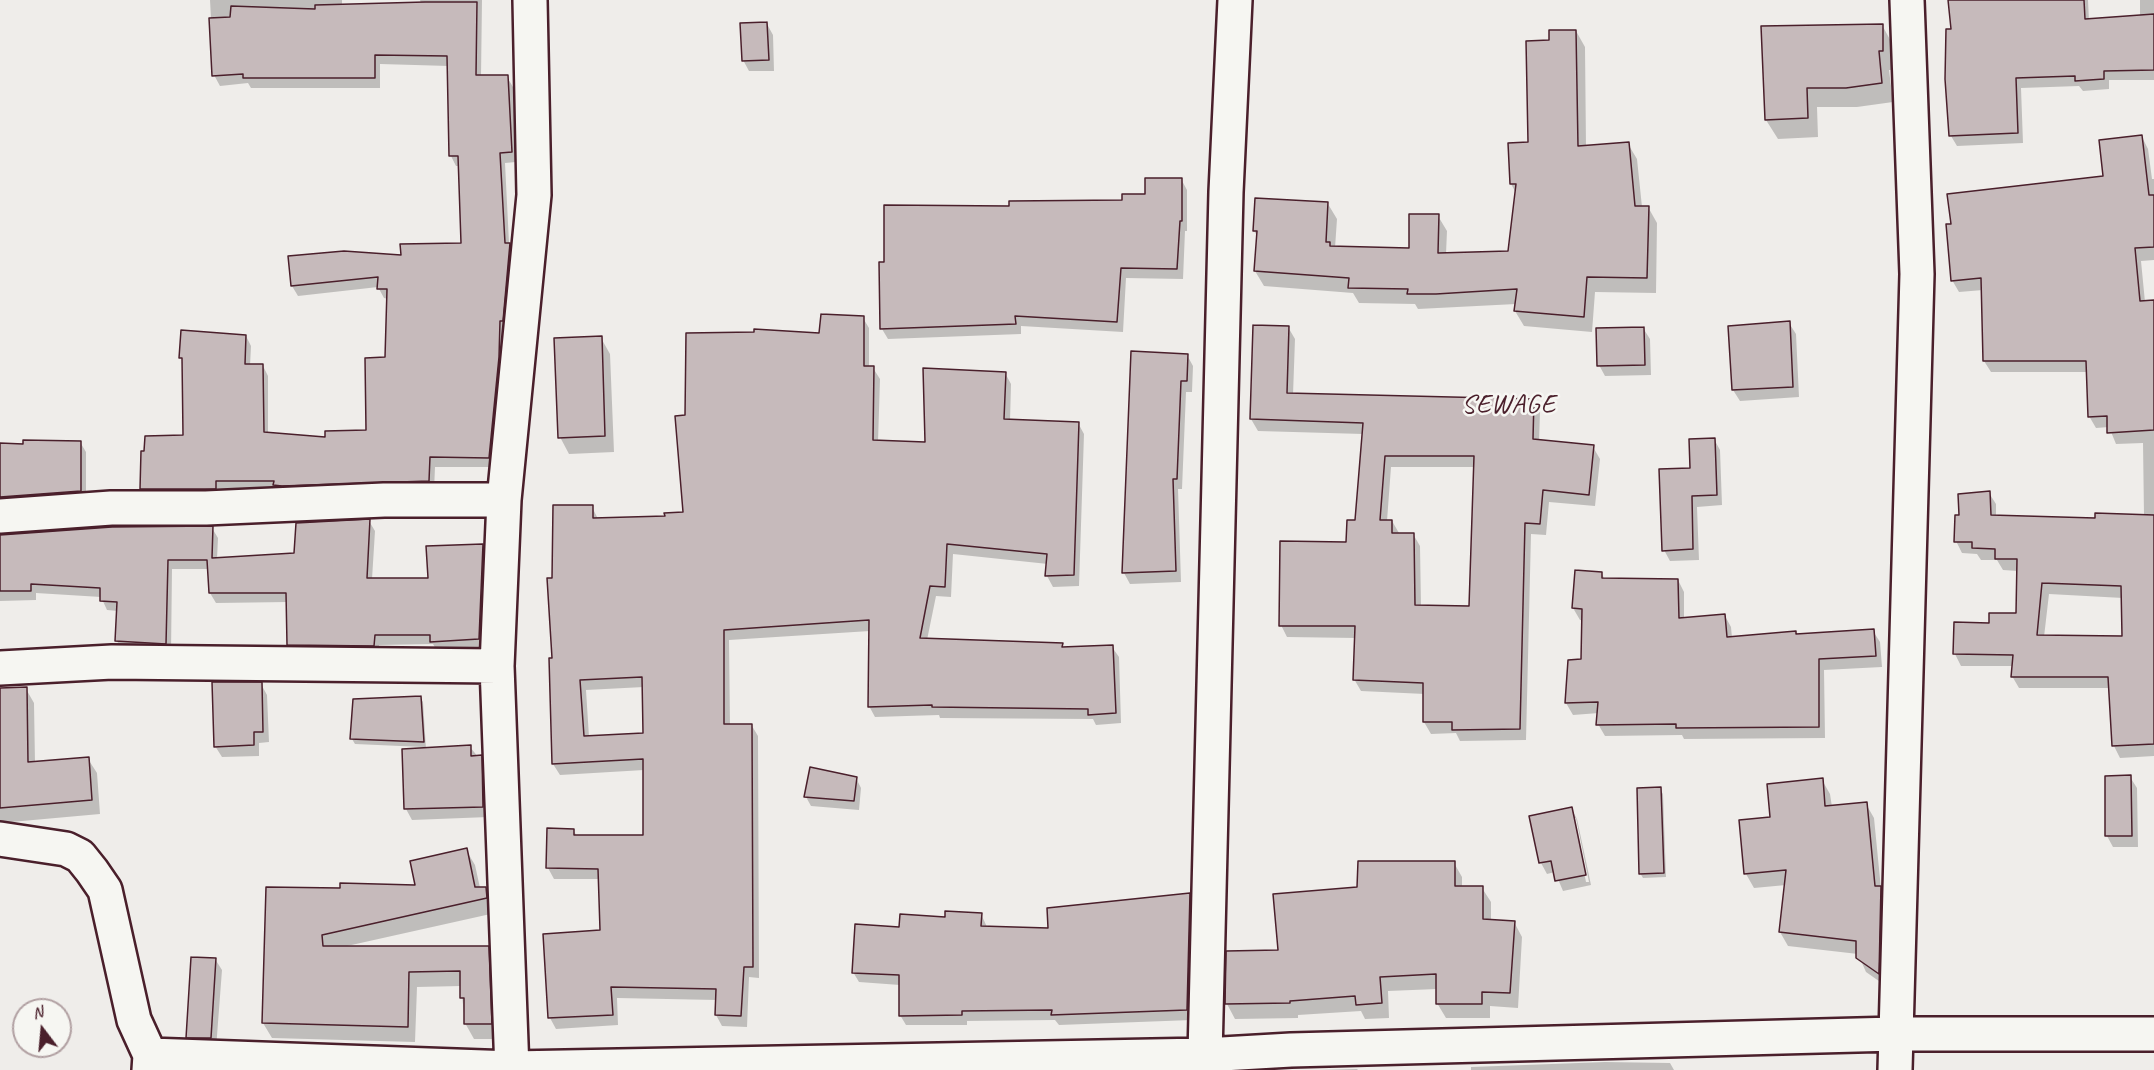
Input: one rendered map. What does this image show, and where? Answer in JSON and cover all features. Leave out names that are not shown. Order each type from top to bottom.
[{"type":"street","points":[[512,1069],[497,666],[504,501],[534,195],[530,0]]},
{"type":"street","points":[[1204,1063],[1226,192],[1235,0]]},
{"type":"street","points":[[1895,1070],[1917,274],[1907,0]]},
{"type":"street","points":[[0,516],[111,507],[206,508],[384,500],[504,501]]},
{"type":"street","points":[[0,668],[112,662],[497,666]]},
{"type":"street","points":[[0,839],[66,849],[80,856],[105,890],[134,1020],[150,1062],[512,1069],[1204,1063],[1303,1050],[1895,1034],[2154,1034]]},
{"type":"building","points":[[1948,0],[2084,0],[2085,19],[2154,14],[2154,70],[2104,71],[2104,79],[2075,81],[2075,76],[2016,78],[2018,133],[1949,136],[1945,79],[1946,29],[1951,29]]},
{"type":"building","points":[[477,2],[476,75],[508,75],[512,152],[500,153],[505,243],[510,243],[503,321],[500,321],[499,357],[489,458],[430,457],[429,481],[282,486],[273,485],[274,481],[216,481],[216,489],[140,489],[141,451],[144,451],[145,436],[183,435],[182,358],[179,358],[181,330],[246,335],[245,364],[263,364],[264,432],[325,437],[325,431],[366,430],[365,358],[385,357],[387,289],[377,289],[378,277],[291,286],[288,256],[344,251],[401,255],[400,244],[461,243],[458,156],[449,156],[447,56],[375,55],[375,78],[243,78],[243,74],[212,76],[209,18],[230,17],[231,6],[315,9],[315,5]]},
{"type":"building","points":[[767,22],[769,60],[742,61],[740,23]]},
{"type":"building","points":[[1883,24],[1883,51],[1879,51],[1882,83],[1846,88],[1807,88],[1808,118],[1765,120],[1761,26]]},
{"type":"building","points":[[1549,30],[1576,30],[1578,146],[1629,142],[1635,206],[1649,206],[1647,278],[1587,277],[1584,317],[1514,311],[1517,289],[1407,294],[1408,289],[1348,288],[1349,278],[1254,271],[1257,231],[1253,231],[1255,198],[1328,202],[1326,242],[1330,242],[1330,246],[1409,248],[1409,214],[1439,214],[1438,253],[1508,251],[1516,184],[1510,184],[1508,143],[1528,142],[1526,41],[1549,40]]},
{"type":"building","points":[[2142,135],[2149,195],[2154,195],[2154,247],[2135,248],[2140,301],[2154,300],[2154,430],[2107,433],[2107,416],[2088,417],[2086,361],[1983,361],[1981,278],[1951,281],[1946,224],[1951,224],[1947,194],[2103,176],[2099,140]]},
{"type":"building","points":[[1145,178],[1182,178],[1182,221],[1180,221],[1177,269],[1121,268],[1117,322],[1015,316],[1016,324],[880,329],[879,262],[884,262],[884,205],[1009,206],[1009,201],[1122,200],[1122,194],[1145,194]]},
{"type":"building","points":[[821,314],[864,316],[864,366],[874,366],[873,440],[925,442],[923,368],[1006,372],[1004,419],[1079,422],[1074,575],[1045,576],[1047,554],[947,544],[945,587],[930,586],[920,638],[1063,643],[1062,647],[1113,645],[1116,713],[1088,715],[1088,709],[932,707],[932,705],[868,707],[869,620],[724,630],[724,724],[752,724],[753,967],[744,967],[741,1016],[715,1015],[716,989],[611,987],[613,1015],[548,1018],[543,934],[600,930],[598,869],[546,868],[547,828],[574,829],[574,835],[643,835],[643,759],[552,764],[549,658],[552,658],[547,578],[552,578],[553,505],[593,505],[593,518],[665,516],[664,513],[683,512],[675,416],[685,415],[686,333],[754,332],[754,329],[819,333]],"holes":[[[642,677],[643,733],[584,736],[580,680]]]},
{"type":"building","points":[[1790,321],[1793,387],[1732,390],[1728,326]]},
{"type":"building","points":[[1253,325],[1289,326],[1287,393],[1534,399],[1533,439],[1594,445],[1589,495],[1543,490],[1540,524],[1525,523],[1520,729],[1452,730],[1452,722],[1423,722],[1423,683],[1353,680],[1355,626],[1279,626],[1280,541],[1346,542],[1347,520],[1355,520],[1363,423],[1250,419]],"holes":[[[1385,456],[1474,456],[1469,606],[1415,605],[1414,533],[1392,533],[1392,520],[1380,520]]]},
{"type":"building","points":[[1644,327],[1645,365],[1597,366],[1596,328]]},
{"type":"building","points":[[602,336],[605,436],[558,438],[554,338]]},
{"type":"building","points":[[1131,351],[1188,354],[1187,381],[1181,381],[1177,479],[1173,479],[1176,571],[1122,573]]},
{"type":"building","points":[[1715,438],[1717,495],[1692,496],[1693,549],[1662,551],[1659,469],[1690,468],[1689,439]]},
{"type":"building","points":[[23,440],[81,441],[81,491],[0,497],[0,443],[23,444]]},
{"type":"building","points":[[1990,491],[1991,515],[2095,518],[2095,513],[2154,515],[2154,744],[2112,746],[2108,677],[2011,677],[2013,655],[1953,654],[1954,622],[1989,623],[1989,613],[2016,613],[2017,559],[1995,559],[1995,549],[1972,548],[1972,542],[1954,542],[1955,515],[1959,515],[1958,494]],"holes":[[[2042,583],[2121,586],[2122,636],[2037,635]]]},
{"type":"building","points":[[370,519],[367,578],[428,578],[426,546],[483,544],[479,639],[430,642],[430,635],[375,635],[374,646],[287,645],[286,593],[209,593],[207,560],[168,560],[166,644],[115,641],[117,602],[100,601],[100,588],[31,584],[31,591],[0,591],[0,535],[112,527],[213,526],[212,558],[294,553],[296,523]]},
{"type":"building","points":[[1575,570],[1602,572],[1602,578],[1678,579],[1679,618],[1725,614],[1727,637],[1796,631],[1796,634],[1874,629],[1876,656],[1819,659],[1819,727],[1676,728],[1676,724],[1596,725],[1598,702],[1565,703],[1568,660],[1581,659],[1582,609],[1572,608]]},
{"type":"building","points":[[212,682],[262,682],[263,732],[254,732],[254,745],[214,747]]},
{"type":"building","points":[[27,687],[28,762],[89,757],[92,800],[0,808],[0,688]]},
{"type":"building","points":[[421,696],[424,742],[350,739],[353,699]]},
{"type":"building","points":[[471,745],[471,756],[482,755],[483,807],[404,809],[402,749]]},
{"type":"building","points":[[810,767],[857,777],[854,801],[804,797]]},
{"type":"building","points":[[2131,775],[2132,836],[2105,836],[2105,776]]},
{"type":"building","points":[[1823,778],[1825,806],[1867,802],[1875,886],[1881,886],[1879,974],[1856,958],[1856,941],[1779,932],[1786,870],[1744,874],[1739,820],[1770,817],[1767,784]]},
{"type":"building","points":[[1661,787],[1664,873],[1639,874],[1637,788]]},
{"type":"building","points":[[1572,807],[1586,875],[1555,881],[1551,861],[1539,863],[1529,816]]},
{"type":"building","points":[[467,848],[475,887],[486,887],[487,898],[322,935],[323,946],[489,946],[492,1024],[464,1024],[464,998],[460,998],[460,971],[409,972],[408,1027],[262,1023],[266,887],[340,888],[340,883],[415,885],[410,861]]},
{"type":"building","points":[[1358,861],[1455,861],[1455,886],[1483,886],[1483,919],[1515,921],[1510,993],[1482,992],[1482,1004],[1436,1004],[1436,974],[1380,977],[1382,1003],[1356,1005],[1355,996],[1290,1001],[1290,1003],[1225,1004],[1226,951],[1278,950],[1273,894],[1357,887]]},
{"type":"building","points":[[1190,893],[1187,1010],[1051,1015],[1052,1010],[962,1011],[962,1015],[899,1016],[899,975],[852,973],[855,924],[899,927],[900,914],[945,917],[945,911],[982,913],[981,926],[1048,928],[1047,908]]},
{"type":"building","points":[[191,957],[216,958],[211,1038],[186,1038]]},
{"type":"district","name":"SEWAGE","points":[[1509,405]]}]
